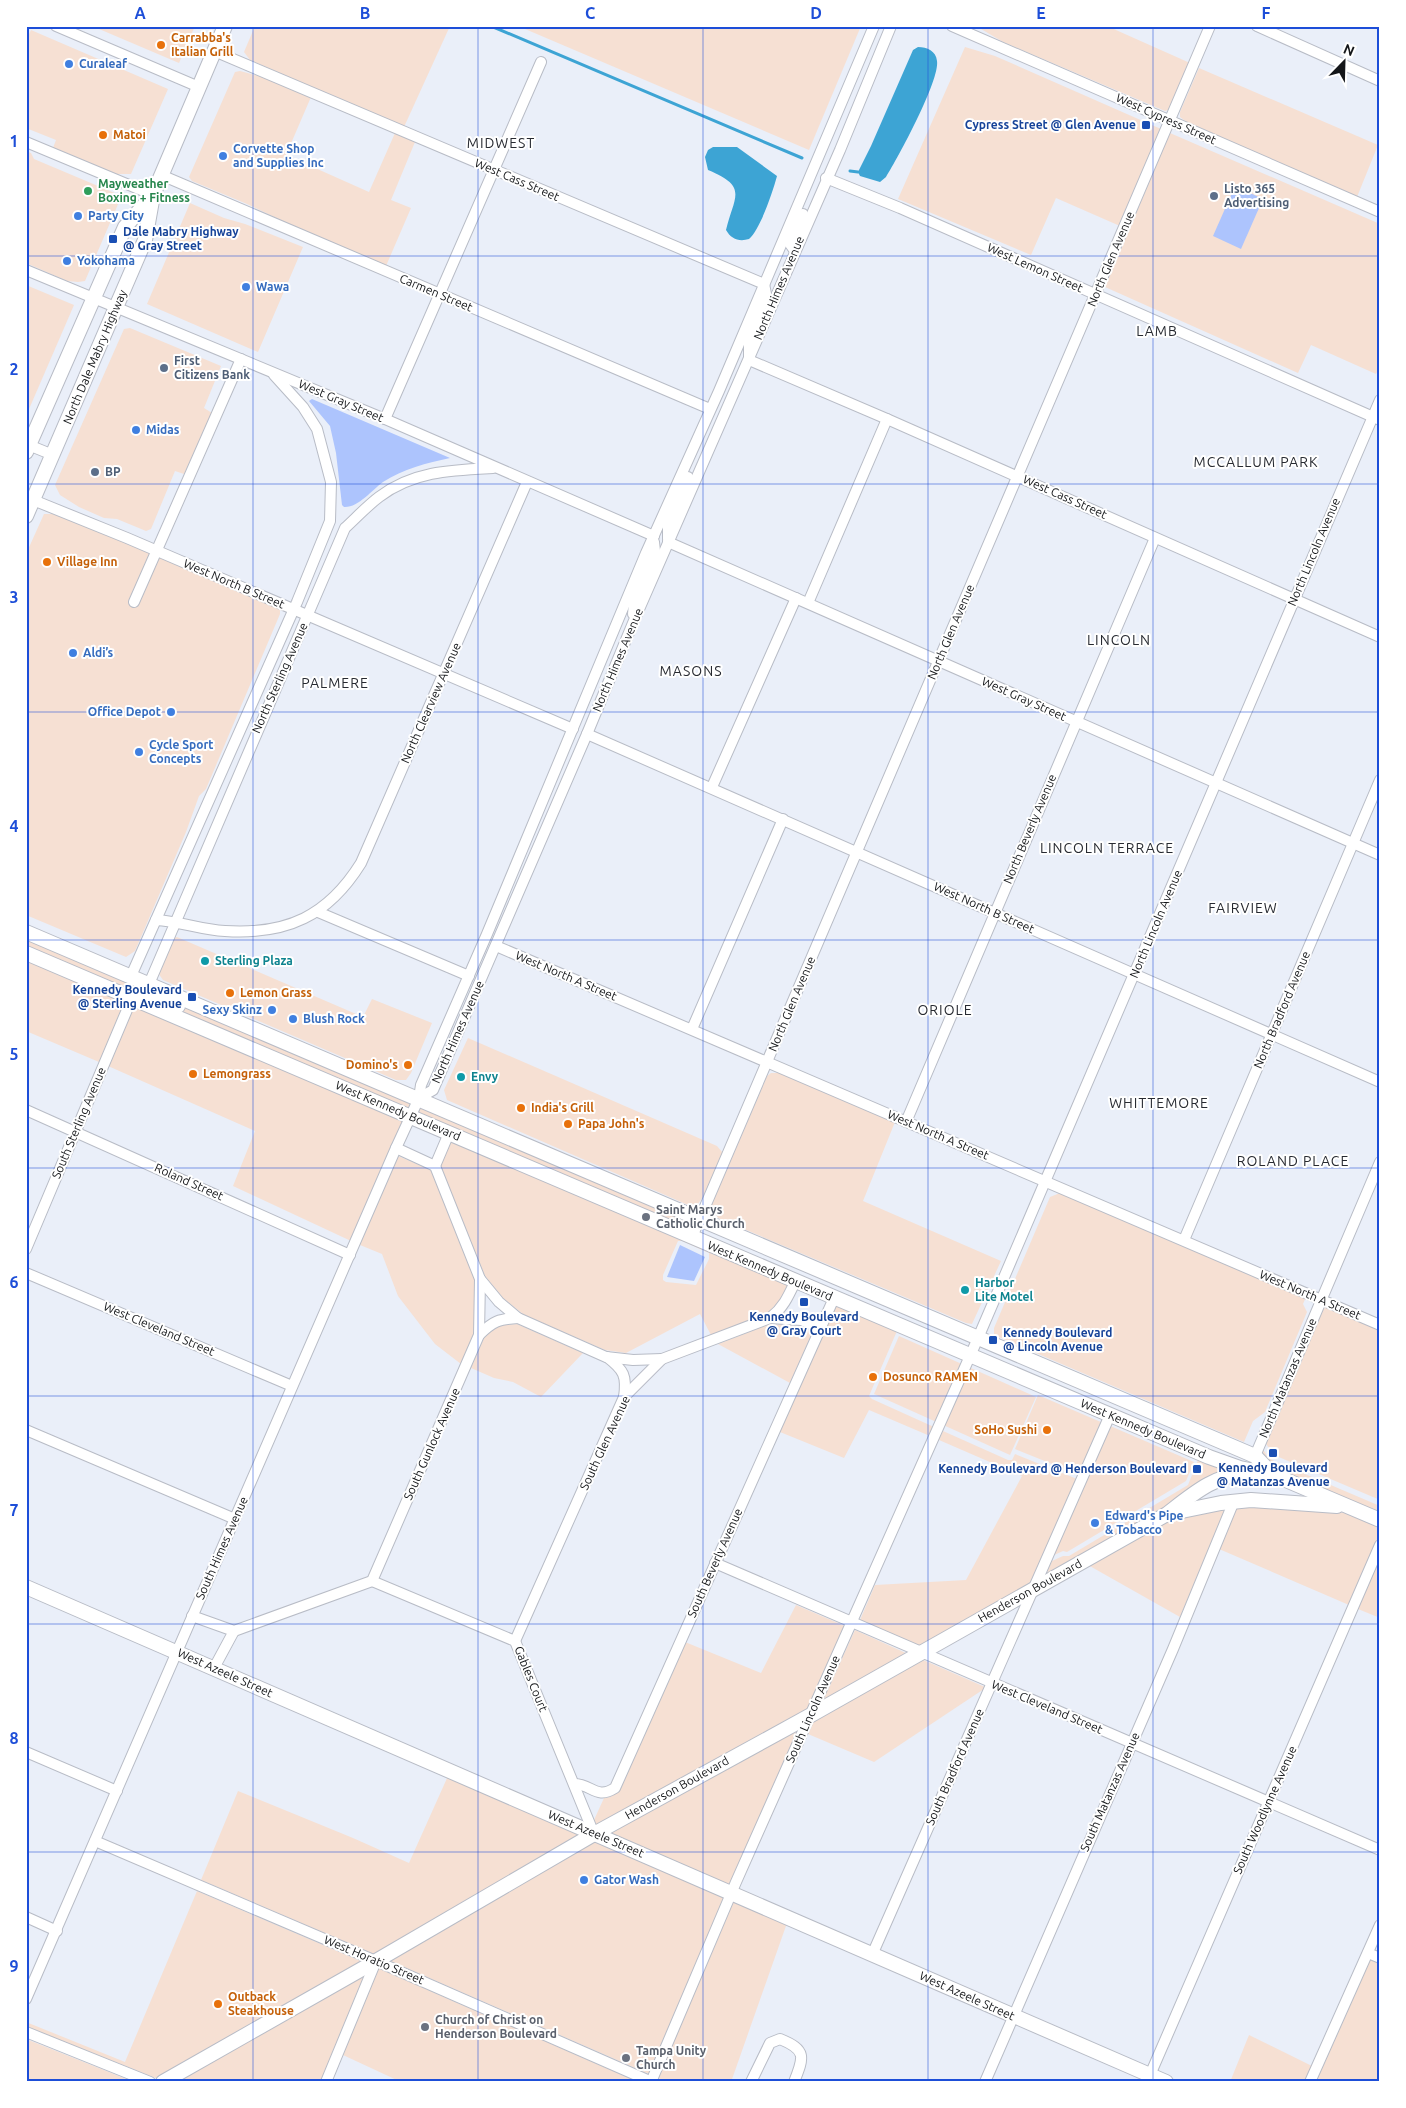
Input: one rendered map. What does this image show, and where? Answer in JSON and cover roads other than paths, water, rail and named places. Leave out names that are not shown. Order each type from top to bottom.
[{"type":"main road","name":"North Dale Mabry Highway","points":[[26,516],[145,240],[153,196],[225,26]]},
{"type":"main road","name":"North Dale Mabry Highway","points":[[27,447],[125,227],[153,196]]},
{"type":"main road","name":"West Kennedy Boulevard","points":[[26,932],[1255,1456]]},
{"type":"main road","name":"West Kennedy Boulevard","points":[[26,954],[1208,1457],[1240,1468],[1274,1475],[1380,1520]]},
{"type":"main road","points":[[43,961],[64,959],[120,983],[149,984]]},
{"type":"main road","points":[[132,998],[142,994],[152,996],[210,1020],[231,1018]]},
{"type":"main road","points":[[1255,1456],[1274,1475]]},
{"type":"main road","name":"Henderson Boulevard","points":[[163,2082],[594,1834],[811,1715],[1166,1514],[1201,1488],[1223,1477],[1252,1473],[1274,1475]]},
{"type":"main road","name":"Henderson Boulevard","points":[[1166,1514],[1234,1501],[1251,1500],[1349,1507]]},
{"type":"main road","name":"West Azeele Street","points":[[26,1587],[1166,2082]]},
{"type":"street","points":[[56,26],[199,87]]},
{"type":"street","name":"North Himes Avenue","points":[[419,1098],[421,1085],[469,976],[654,536],[874,26]]},
{"type":"street","name":"North Himes Avenue","points":[[419,1098],[433,1090],[668,542],[749,360],[891,26]]},
{"type":"street","name":"West Cypress Street","points":[[952,26],[1380,212]]},
{"type":"street","name":"North Glen Avenue","points":[[692,1237],[1210,26]]},
{"type":"street","points":[[1257,26],[1380,81]]},
{"type":"street","name":"West Cass Street","points":[[214,51],[764,284]]},
{"type":"street","points":[[384,419],[541,62]]},
{"type":"street","points":[[26,142],[153,196]]},
{"type":"street","points":[[795,250],[790,244],[825,164],[823,147]]},
{"type":"street","name":"Carmen Street","points":[[162,175],[710,409]]},
{"type":"street","name":"West Lemon Street","points":[[826,178],[900,208],[1376,418]]},
{"type":"street","name":"West Gray Street","points":[[26,270],[241,358],[654,536]]},
{"type":"street","points":[[749,360],[749,338],[766,294],[764,284]]},
{"type":"street","points":[[134,602],[241,358]]},
{"type":"street","name":"West Cass Street","points":[[749,360],[1017,476],[1380,637]]},
{"type":"street","points":[[269,370],[303,407],[317,429],[331,482],[330,521],[345,528]]},
{"type":"street","name":"North Lincoln Avenue","points":[[978,1338],[1294,599],[1376,418],[1380,400]]},
{"type":"street","points":[[808,603],[887,419]]},
{"type":"street","points":[[668,542],[668,523],[697,455],[696,442]]},
{"type":"street","points":[[27,447],[53,456]]},
{"type":"street","name":"North Sterling Avenue","points":[[149,984],[345,528],[379,497],[406,481],[421,475],[466,469],[496,468]]},
{"type":"street","name":"North Clearview Avenue","points":[[318,912],[351,880],[361,863],[527,482]]},
{"type":"street","name":"West North B Street","points":[[33,500],[573,728]]},
{"type":"street","name":"North Sterling Avenue","points":[[131,976],[294,609],[330,521]]},
{"type":"street","points":[[633,623],[634,604],[655,551],[654,536]]},
{"type":"street","name":"North Beverly Avenue","points":[[906,1122],[1155,538]]},
{"type":"street","name":"West Gray Street","points":[[668,542],[1380,855]]},
{"type":"street","points":[[712,787],[796,598]]},
{"type":"street","points":[[250,707],[266,713]]},
{"type":"street","name":"West North B Street","points":[[587,734],[783,818],[1380,1082]]},
{"type":"street","points":[[235,740],[250,746]]},
{"type":"street","name":"North Bradford Avenue","points":[[1184,1240],[1380,780]]},
{"type":"street","points":[[692,1029],[783,818]]},
{"type":"street","points":[[156,920],[176,921],[224,931],[256,930],[301,921],[318,912],[469,976]]},
{"type":"street","name":"West North A Street","points":[[496,946],[1380,1325]]},
{"type":"street","name":"South Sterling Avenue","points":[[26,1249],[132,998]]},
{"type":"street","name":"South Himes Avenue","points":[[26,1999],[419,1098]]},
{"type":"street","name":"Roland Street","points":[[26,1110],[76,1130],[350,1255]]},
{"type":"street","points":[[396,1148],[435,1166],[449,1133]]},
{"type":"street","name":"North Matanzas Avenue","points":[[1255,1456],[1380,1162]]},
{"type":"street","name":"South Gunlock Avenue","points":[[372,1581],[479,1335],[480,1279],[435,1166]]},
{"type":"street","name":"West Cleveland Street","points":[[26,1273],[292,1386]]},
{"type":"street","points":[[480,1279],[499,1302],[518,1318],[606,1356],[633,1360],[662,1359]]},
{"type":"street","name":"South Glen Avenue","points":[[516,1641],[624,1397],[662,1359],[770,1318],[780,1310],[787,1300],[795,1282]]},
{"type":"street","name":"South Beverly Avenue","points":[[574,1784],[582,1784],[597,1793],[608,1793],[615,1788],[834,1298]]},
{"type":"street","points":[[479,1335],[490,1323],[502,1319],[518,1318]]},
{"type":"street","name":"South Glen Avenue","points":[[770,1318],[801,1320],[820,1328]]},
{"type":"street","name":"South Lincoln Avenue","points":[[652,2082],[732,1893],[978,1338]]},
{"type":"street","points":[[606,1356],[619,1367],[624,1376],[626,1383],[624,1397]]},
{"type":"street","name":"South Bradford Avenue","points":[[872,1954],[1110,1415]]},
{"type":"street","points":[[26,1430],[235,1519]]},
{"type":"street","name":"South Matanzas Avenue","points":[[985,2082],[1234,1501]]},
{"type":"street","name":"South Woodlynne Avenue","points":[[1150,2075],[1380,1545]]},
{"type":"street","name":"West Cleveland Street","points":[[715,1563],[1380,1850]]},
{"type":"street","points":[[192,1616],[234,1631],[372,1581]]},
{"type":"street","name":"Gables Court","points":[[372,1581],[516,1641],[594,1834]]},
{"type":"street","points":[[214,1668],[234,1631]]},
{"type":"street","points":[[26,1752],[117,1791]]},
{"type":"street","name":"West Horatio Street","points":[[95,1841],[652,2082]]},
{"type":"street","points":[[26,1917],[57,1931]]},
{"type":"street","points":[[1310,2082],[1380,1925]]},
{"type":"street","points":[[1368,1952],[1380,1958]]},
{"type":"street","points":[[326,2082],[376,1961]]},
{"type":"street","points":[[26,2032],[150,2082]]},
{"type":"street","points":[[751,2082],[770,2043],[780,2039],[794,2045],[800,2051],[802,2061],[794,2082]]},
{"type":"waterway","points":[[491,26],[802,158]]},
{"type":"waterway","points":[[850,171],[858,172]]},
{"type":"place","name":"Carrabba's Italian Grill","points":[[161,45]]},
{"type":"place","name":"Curaleaf","points":[[69,64]]},
{"type":"place","name":"Cypress Street @ Glen Avenue","points":[[1146,125]]},
{"type":"place","name":"Matoi","points":[[103,135]]},
{"type":"place","name":"Corvette Shop and Supplies Inc","points":[[223,156]]},
{"type":"place","name":"Mayweather Boxing + Fitness","points":[[88,191]]},
{"type":"place","name":"Listo 365 Advertising","points":[[1214,196]]},
{"type":"place","name":"Party City","points":[[78,216]]},
{"type":"place","name":"Dale Mabry Highway @ Gray Street","points":[[113,239]]},
{"type":"place","name":"Yokohama","points":[[67,261]]},
{"type":"place","name":"Wawa","points":[[246,287]]},
{"type":"place","name":"First Citizens Bank","points":[[164,368]]},
{"type":"place","name":"Midas","points":[[136,430]]},
{"type":"place","name":"BP","points":[[95,472]]},
{"type":"place","name":"Village Inn","points":[[47,562]]},
{"type":"place","name":"Aldi’s","points":[[73,653]]},
{"type":"place","name":"Office Depot","points":[[171,712]]},
{"type":"place","name":"Cycle Sport Concepts","points":[[139,752]]},
{"type":"place","name":"Sterling Plaza","points":[[205,961]]},
{"type":"place","name":"Lemon Grass","points":[[230,993]]},
{"type":"place","name":"Kennedy Boulevard @ Sterling Avenue","points":[[192,997]]},
{"type":"place","name":"Sexy Skinz","points":[[272,1010]]},
{"type":"place","name":"Blush Rock","points":[[293,1019]]},
{"type":"place","name":"Domino's","points":[[408,1065]]},
{"type":"place","name":"Lemongrass","points":[[193,1074]]},
{"type":"place","name":"Envy","points":[[461,1077]]},
{"type":"place","name":"India's Grill","points":[[521,1108]]},
{"type":"place","name":"Papa John's","points":[[568,1124]]},
{"type":"place","name":"Saint Marys Catholic Church","points":[[646,1217]]},
{"type":"place","name":"Harbor Lite Motel","points":[[965,1290]]},
{"type":"place","name":"Kennedy Boulevard @ Gray Court","points":[[804,1302]]},
{"type":"place","name":"Kennedy Boulevard @ Lincoln Avenue","points":[[993,1340]]},
{"type":"place","name":"Dosunco RAMEN","points":[[873,1377]]},
{"type":"place","name":"SoHo Sushi","points":[[1047,1430]]},
{"type":"place","name":"Kennedy Boulevard @ Matanzas Avenue","points":[[1273,1453]]},
{"type":"place","name":"Kennedy Boulevard @ Henderson Boulevard","points":[[1197,1469]]},
{"type":"place","name":"Edward's Pipe & Tobacco","points":[[1095,1523]]},
{"type":"place","name":"Gator Wash","points":[[584,1880]]},
{"type":"place","name":"Outback Steakhouse","points":[[218,2004]]},
{"type":"place","name":"Church of Christ on Henderson Boulevard","points":[[425,2027]]},
{"type":"place","name":"Tampa Unity Church","points":[[626,2058]]},
{"type":"district","name":"MIDWEST","points":[[501,143]]},
{"type":"district","name":"LAMB","points":[[1157,331]]},
{"type":"district","name":"MCCALLUM PARK","points":[[1256,462]]},
{"type":"district","name":"LINCOLN","points":[[1119,640]]},
{"type":"district","name":"MASONS","points":[[691,671]]},
{"type":"district","name":"PALMERE","points":[[335,683]]},
{"type":"district","name":"LINCOLN TERRACE","points":[[1107,848]]},
{"type":"district","name":"FAIRVIEW","points":[[1243,908]]},
{"type":"district","name":"ORIOLE","points":[[945,1010]]},
{"type":"district","name":"WHITTEMORE","points":[[1159,1103]]},
{"type":"district","name":"ROLAND PLACE","points":[[1293,1161]]}]
